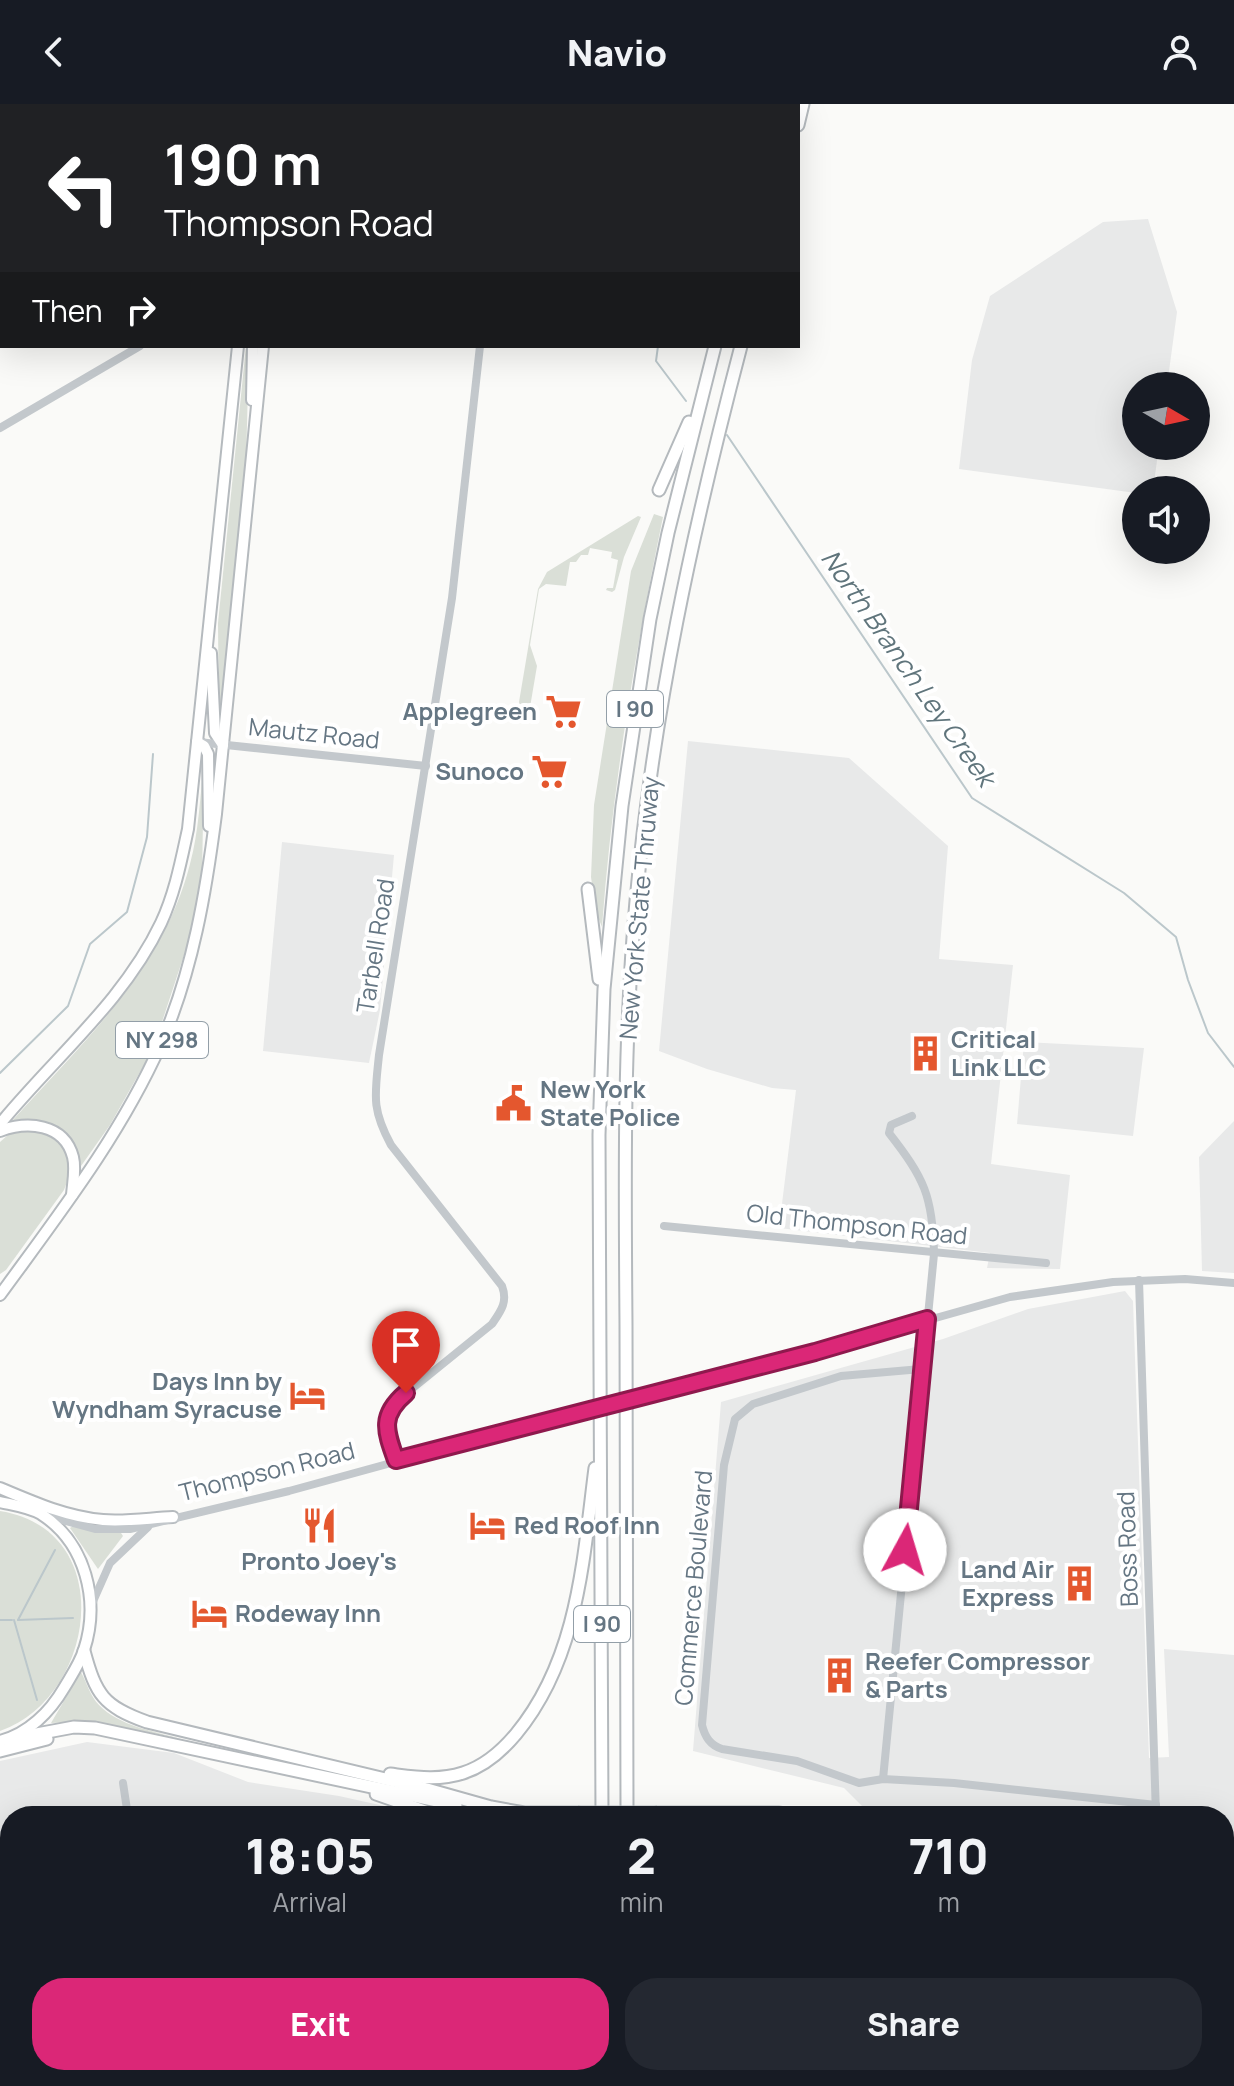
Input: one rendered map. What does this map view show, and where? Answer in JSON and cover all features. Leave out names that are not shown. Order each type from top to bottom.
[{"type":"highway","name":"New York State Thruway","points":[[602,1806],[599,1135],[602,1019],[615,862],[633,719],[665,547],[714,348]]},
{"type":"highway","name":"New York State Thruway","points":[[627,1806],[626,1106],[636,902],[657,730],[676,614],[740,348]]},
{"type":"highway","points":[[659,490],[689,422],[700,405]]},
{"type":"highway","points":[[588,889],[597,948],[602,1019]]},
{"type":"highway","points":[[324,1772],[419,1778],[464,1773],[498,1754],[531,1716],[548,1686],[573,1619],[600,1431]]},
{"type":"highway","points":[[84,1651],[97,1689],[117,1710],[182,1732],[455,1806]]},
{"type":"highway","points":[[5,1740],[74,1727],[95,1728],[486,1806]]},
{"type":"highway","points":[[0,1751],[95,1728]]},
{"type":"highway","points":[[324,1772],[413,1806]]},
{"type":"main road","name":"NY 298","points":[[0,1124],[129,976],[159,928],[179,870],[188,829],[238,348]]},
{"type":"main road","points":[[253,348],[253,442]]},
{"type":"main road","name":"NY 298","points":[[0,1295],[112,1137],[162,1042],[192,953],[209,868],[263,348]]},
{"type":"main road","points":[[210,619],[215,733],[223,745]]},
{"type":"main road","points":[[197,742],[204,746],[208,754],[209,868]]},
{"type":"main road","points":[[0,1131],[21,1124],[54,1131],[72,1153],[75,1168],[72,1197]]},
{"type":"main road","points":[[0,1488],[68,1514],[100,1520],[173,1517]]},
{"type":"main road","points":[[0,1499],[40,1513],[60,1531],[76,1551],[83,1567],[91,1606],[84,1651],[68,1681],[48,1711],[33,1725],[5,1740]]},
{"type":"street","points":[[0,428],[137,348]]},
{"type":"street","name":"Tarbell Road","points":[[396,1460],[386,1425],[392,1405],[492,1324],[504,1307],[505,1298],[502,1286],[391,1145],[378,1122],[374,1104],[381,1039],[460,538],[480,348]]},
{"type":"street","name":"Mautz Road","points":[[197,742],[426,766]]},
{"type":"street","points":[[883,1779],[934,1254],[930,1201],[915,1166],[889,1133],[891,1125],[912,1116]]},
{"type":"street","name":"Old Thompson Road","points":[[664,1226],[1046,1263]]},
{"type":"street","name":"Thompson Road","points":[[40,1513],[95,1529],[130,1529],[289,1491],[1023,1294],[1139,1280],[1185,1279],[1234,1283]]},
{"type":"street","name":"Boss Road","points":[[1139,1280],[1156,1805]]},
{"type":"street","name":"Commerce Boulevard","points":[[921,1369],[841,1376],[753,1404],[733,1424],[724,1465],[702,1725],[706,1736],[722,1749],[797,1761],[859,1783],[883,1779],[954,1783],[1156,1805]]},
{"type":"street","name":"Thompson Road","points":[[91,1606],[110,1563],[152,1523]]},
{"type":"street","points":[[123,1783],[126,1806]]},
{"type":"shaded area","points":[[1148,219],[1177,312],[1169,372],[1122,372],[1122,460],[1157,460],[1155,476],[1122,476],[1122,491],[959,469],[972,360],[990,296],[1103,222]]},
{"type":"shaded area","points":[[246,348],[249,348],[246,464],[219,724],[218,623]]},
{"type":"shaded area","points":[[654,514],[663,517],[626,721],[602,927],[596,912],[591,877],[594,805],[631,571]]},
{"type":"shaded area","points":[[641,517],[624,557],[615,590],[606,590],[613,588],[618,560],[611,558],[612,552],[590,548],[588,555],[581,555],[576,562],[570,562],[566,586],[546,584],[539,589],[530,645],[537,666],[528,719],[522,718],[519,702],[538,589],[547,572]]},
{"type":"shaded area","points":[[688,741],[849,758],[948,846],[939,959],[1013,965],[991,1164],[1070,1175],[1060,1269],[987,1268],[990,1253],[779,1228],[796,1090],[772,1088],[659,1051]]},
{"type":"shaded area","points":[[204,762],[202,877],[186,949],[145,1063],[110,1125],[81,1166],[72,1144],[57,1128],[37,1120],[12,1121],[117,1003],[161,938],[190,864]]},
{"type":"shaded area","points":[[282,842],[394,855],[380,1010],[369,1063],[263,1051]]},
{"type":"shaded area","points":[[1024,1042],[1144,1048],[1133,1136],[1017,1124]]},
{"type":"shaded area","points":[[1234,1121],[1234,1273],[1202,1271],[1199,1157]]},
{"type":"shaded area","points":[[26,1129],[38,1131],[57,1141],[67,1157],[68,1178],[64,1190],[0,1274],[0,1142],[8,1135]]},
{"type":"shaded area","points":[[1125,1291],[1133,1301],[1149,1758],[1169,1757],[1164,1649],[1234,1655],[1234,1806],[862,1806],[844,1788],[693,1751],[721,1402],[943,1339],[1028,1309]]},
{"type":"shaded area","points":[[0,1511],[38,1525],[64,1549],[78,1580],[81,1616],[74,1652],[57,1685],[32,1713],[0,1731]]},
{"type":"shaded area","points":[[70,1528],[121,1533],[123,1536],[98,1569]]},
{"type":"shaded area","points":[[81,1672],[93,1698],[107,1712],[137,1727],[181,1739],[93,1721],[51,1723]]},
{"type":"shaded area","points":[[87,1742],[174,1753],[248,1782],[384,1806],[0,1806],[0,1761]]},
{"type":"waterway","name":"North Branch Ley Creek","points":[[658,348],[656,361],[686,401]]},
{"type":"waterway","name":"North Branch Ley Creek","points":[[727,435],[972,798],[1124,893],[1176,937],[1208,1033],[1234,1067]]},
{"type":"waterway","points":[[0,1073],[68,1006],[90,944],[127,912],[147,837],[153,754]]},
{"type":"waterway","points":[[18,1620],[55,1550]]},
{"type":"waterway","points":[[18,1620],[73,1618]]},
{"type":"waterway","points":[[0,1620],[12,1620]]},
{"type":"waterway","points":[[14,1620],[37,1700]]},
{"type":"place","name":"Applegreen","points":[[563,712]]},
{"type":"place","name":"Sunoco","points":[[550,772]]},
{"type":"place","name":"Critical Link LLC","points":[[925,1054]]},
{"type":"place","name":"New York State Police","points":[[514,1104]]},
{"type":"place","name":"Days Inn by Wyndham Syracuse","points":[[308,1396]]},
{"type":"place","name":"Pronto Joey's","points":[[319,1525]]},
{"type":"place","name":"Red Roof Inn","points":[[488,1526]]},
{"type":"place","name":"Land Air Express","points":[[1080,1584]]},
{"type":"place","name":"Rodeway Inn","points":[[209,1614]]},
{"type":"place","name":"Reefer Compressor & Parts","points":[[839,1676]]},
{"type":"route","points":[[406,1393],[392,1405],[386,1425],[396,1460],[815,1352],[927,1319],[905,1550]]}]
